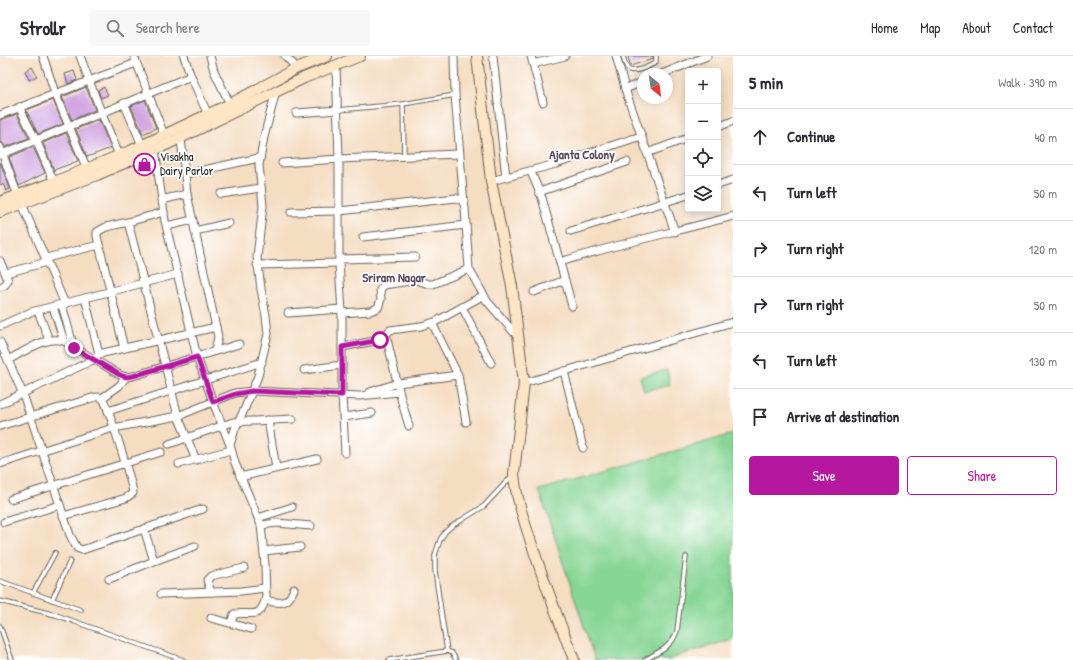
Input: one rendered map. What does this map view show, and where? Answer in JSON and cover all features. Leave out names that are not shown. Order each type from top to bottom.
[{"type":"main road","points":[[0,212],[54,182],[142,145],[181,138],[270,91],[297,68],[327,56]]},
{"type":"main road","points":[[0,202],[20,200],[90,178],[155,150],[166,140],[230,104],[270,91],[360,56]]},
{"type":"main road","points":[[477,56],[491,181],[512,286],[524,384],[514,474],[515,488],[534,552],[574,660]]},
{"type":"street","points":[[43,56],[56,93],[87,169]]},
{"type":"street","points":[[80,56],[119,155]]},
{"type":"street","points":[[184,56],[208,115]]},
{"type":"street","points":[[210,56],[214,71],[230,104]]},
{"type":"street","points":[[285,56],[297,68]]},
{"type":"street","points":[[454,56],[455,95],[469,268],[487,301],[518,338]]},
{"type":"street","points":[[493,56],[506,177]]},
{"type":"street","points":[[531,56],[543,102]]},
{"type":"street","points":[[533,64],[565,56]]},
{"type":"street","points":[[616,56],[625,89],[675,232]]},
{"type":"street","points":[[673,70],[707,56]]},
{"type":"street","points":[[0,115],[90,80],[135,59],[166,140]]},
{"type":"street","points":[[336,65],[339,159],[339,261],[342,311],[342,395],[346,453]]},
{"type":"street","points":[[74,348],[63,304],[1,152],[36,140],[191,76]]},
{"type":"street","points":[[625,89],[637,84]]},
{"type":"street","points":[[231,447],[235,429],[252,391],[262,362],[268,334],[268,324],[257,265],[257,252],[263,213],[260,158],[270,91]]},
{"type":"street","points":[[124,103],[142,145]]},
{"type":"street","points":[[19,107],[36,140],[54,182]]},
{"type":"street","points":[[296,113],[338,110]]},
{"type":"street","points":[[721,126],[733,121]]},
{"type":"street","points":[[491,181],[531,172],[641,136]]},
{"type":"street","points":[[181,138],[187,194],[218,337],[215,351]]},
{"type":"street","points":[[648,153],[685,139]]},
{"type":"street","points":[[155,150],[166,226],[197,357],[231,447],[240,477],[260,521],[264,551],[266,598],[262,609],[259,612],[234,614],[230,623]]},
{"type":"street","points":[[282,163],[460,154]]},
{"type":"street","points":[[185,174],[260,158]]},
{"type":"street","points":[[539,192],[628,162]]},
{"type":"street","points":[[531,172],[539,192],[572,306]]},
{"type":"street","points":[[721,184],[733,180]]},
{"type":"street","points":[[221,194],[261,188]]},
{"type":"street","points":[[162,200],[187,194]]},
{"type":"street","points":[[571,231],[685,196]]},
{"type":"street","points":[[291,212],[339,211],[456,198],[460,199],[464,204]]},
{"type":"street","points":[[124,348],[97,232],[100,229],[164,212]]},
{"type":"street","points":[[560,262],[593,251],[675,232],[733,216]]},
{"type":"street","points":[[166,226],[193,220]]},
{"type":"street","points":[[128,222],[164,367],[178,416],[196,460]]},
{"type":"street","points":[[195,231],[229,224]]},
{"type":"street","points":[[363,237],[466,225]]},
{"type":"street","points":[[6,273],[99,245]]},
{"type":"street","points":[[257,265],[415,257]]},
{"type":"street","points":[[0,261],[8,280],[5,285],[0,288]]},
{"type":"street","points":[[288,312],[370,311],[378,308],[381,299],[380,290],[384,285],[416,280],[433,284],[469,268]]},
{"type":"street","points":[[0,326],[38,311],[178,274]]},
{"type":"street","points":[[534,292],[565,280]]},
{"type":"street","points":[[342,347],[380,340],[390,330],[432,323],[484,295]]},
{"type":"street","points":[[85,298],[100,354]]},
{"type":"street","points":[[53,307],[64,341]]},
{"type":"street","points":[[462,307],[491,363]]},
{"type":"street","points":[[38,311],[49,340]]},
{"type":"street","points":[[524,384],[733,322]]},
{"type":"street","points":[[432,323],[458,375],[466,422]]},
{"type":"street","points":[[0,404],[93,360],[100,354],[216,326]]},
{"type":"street","points":[[386,335],[399,392],[409,426]]},
{"type":"street","points":[[8,360],[49,340],[55,339],[64,341],[93,360],[126,377],[239,344]]},
{"type":"street","points":[[0,342],[23,394],[72,542],[77,548],[82,550],[203,509]]},
{"type":"street","points":[[108,411],[262,362]]},
{"type":"street","points":[[304,370],[342,365]]},
{"type":"street","points":[[564,371],[583,448]]},
{"type":"street","points":[[359,396],[398,383],[458,375]]},
{"type":"street","points":[[0,426],[93,398],[102,398],[119,386],[126,377]]},
{"type":"street","points":[[0,464],[114,428],[178,416],[235,394],[252,391],[359,396],[399,392]]},
{"type":"street","points":[[63,516],[126,498],[133,493],[114,428],[102,398]]},
{"type":"street","points":[[344,417],[372,412]]},
{"type":"street","points":[[169,444],[239,420],[293,419]]},
{"type":"street","points":[[268,420],[276,468]]},
{"type":"street","points":[[179,464],[196,460],[231,447]]},
{"type":"street","points":[[11,499],[54,487],[161,452]]},
{"type":"street","points":[[240,477],[317,459]]},
{"type":"street","points":[[4,522],[60,505]]},
{"type":"street","points":[[260,521],[292,507]]},
{"type":"street","points":[[260,521],[311,526]]},
{"type":"street","points":[[144,530],[154,561]]},
{"type":"street","points":[[109,579],[195,546]]},
{"type":"street","points":[[264,551],[300,547]]},
{"type":"street","points":[[211,592],[207,580],[208,578],[244,568]]},
{"type":"street","points":[[161,594],[265,588]]},
{"type":"street","points":[[266,598],[267,600],[283,604],[288,600],[294,589]]},
{"type":"street","points":[[211,618],[251,629]]},
{"type":"lane","points":[[623,56],[627,67],[631,71],[635,71],[652,65],[656,62],[656,56]]},
{"type":"lane","points":[[338,110],[403,104],[455,95]]},
{"type":"lane","points":[[403,104],[404,157]]},
{"type":"lane","points":[[447,651],[435,571],[435,555],[440,540],[445,532],[452,526],[484,506],[514,474]]},
{"type":"lane","points":[[33,593],[55,553]]},
{"type":"lane","points":[[646,660],[664,649],[673,640],[677,631],[686,557]]},
{"type":"lane","points":[[52,600],[70,562]]},
{"type":"lane","points":[[0,581],[81,610]]},
{"type":"lane","points":[[0,601],[56,615],[183,660]]},
{"type":"lane","points":[[0,626],[12,660]]},
{"type":"lane","points":[[388,660],[447,651],[452,653],[456,660]]},
{"type":"green space","points":[[667,370],[670,385],[644,391],[640,377]]},
{"type":"green space","points":[[733,434],[733,639],[680,655],[670,660],[595,660],[539,490]]},
{"type":"building","points":[[628,56],[653,56],[653,59],[630,66]]},
{"type":"building","points":[[32,67],[37,76],[29,80],[25,71]]},
{"type":"building","points":[[74,71],[77,80],[68,84],[65,74]]},
{"type":"building","points":[[86,87],[95,110],[72,120],[62,97]]},
{"type":"building","points":[[104,87],[108,95],[101,98],[98,90]]},
{"type":"building","points":[[53,100],[63,124],[38,134],[26,110]]},
{"type":"building","points":[[145,100],[156,128],[143,134],[131,106]]},
{"type":"building","points":[[17,114],[29,138],[5,147],[3,143],[0,142],[0,120]]},
{"type":"building","points":[[99,120],[111,148],[87,157],[76,129]]},
{"type":"building","points":[[66,133],[78,161],[54,170],[43,143]]},
{"type":"building","points":[[33,147],[45,173],[19,186],[9,157]]},
{"type":"building","points":[[0,162],[10,189],[6,191],[3,184],[0,185]]},
{"type":"place","name":"Visakha Dairy Parlor","points":[[144,164]]},
{"type":"district","name":"Ajanta Colony","points":[[582,154]]},
{"type":"district","name":"Sriram Nagar","points":[[394,277]]},
{"type":"route","points":[[74,348],[93,360],[126,377],[197,357],[213,402],[235,394],[252,391],[342,395],[342,347],[380,340]]}]
